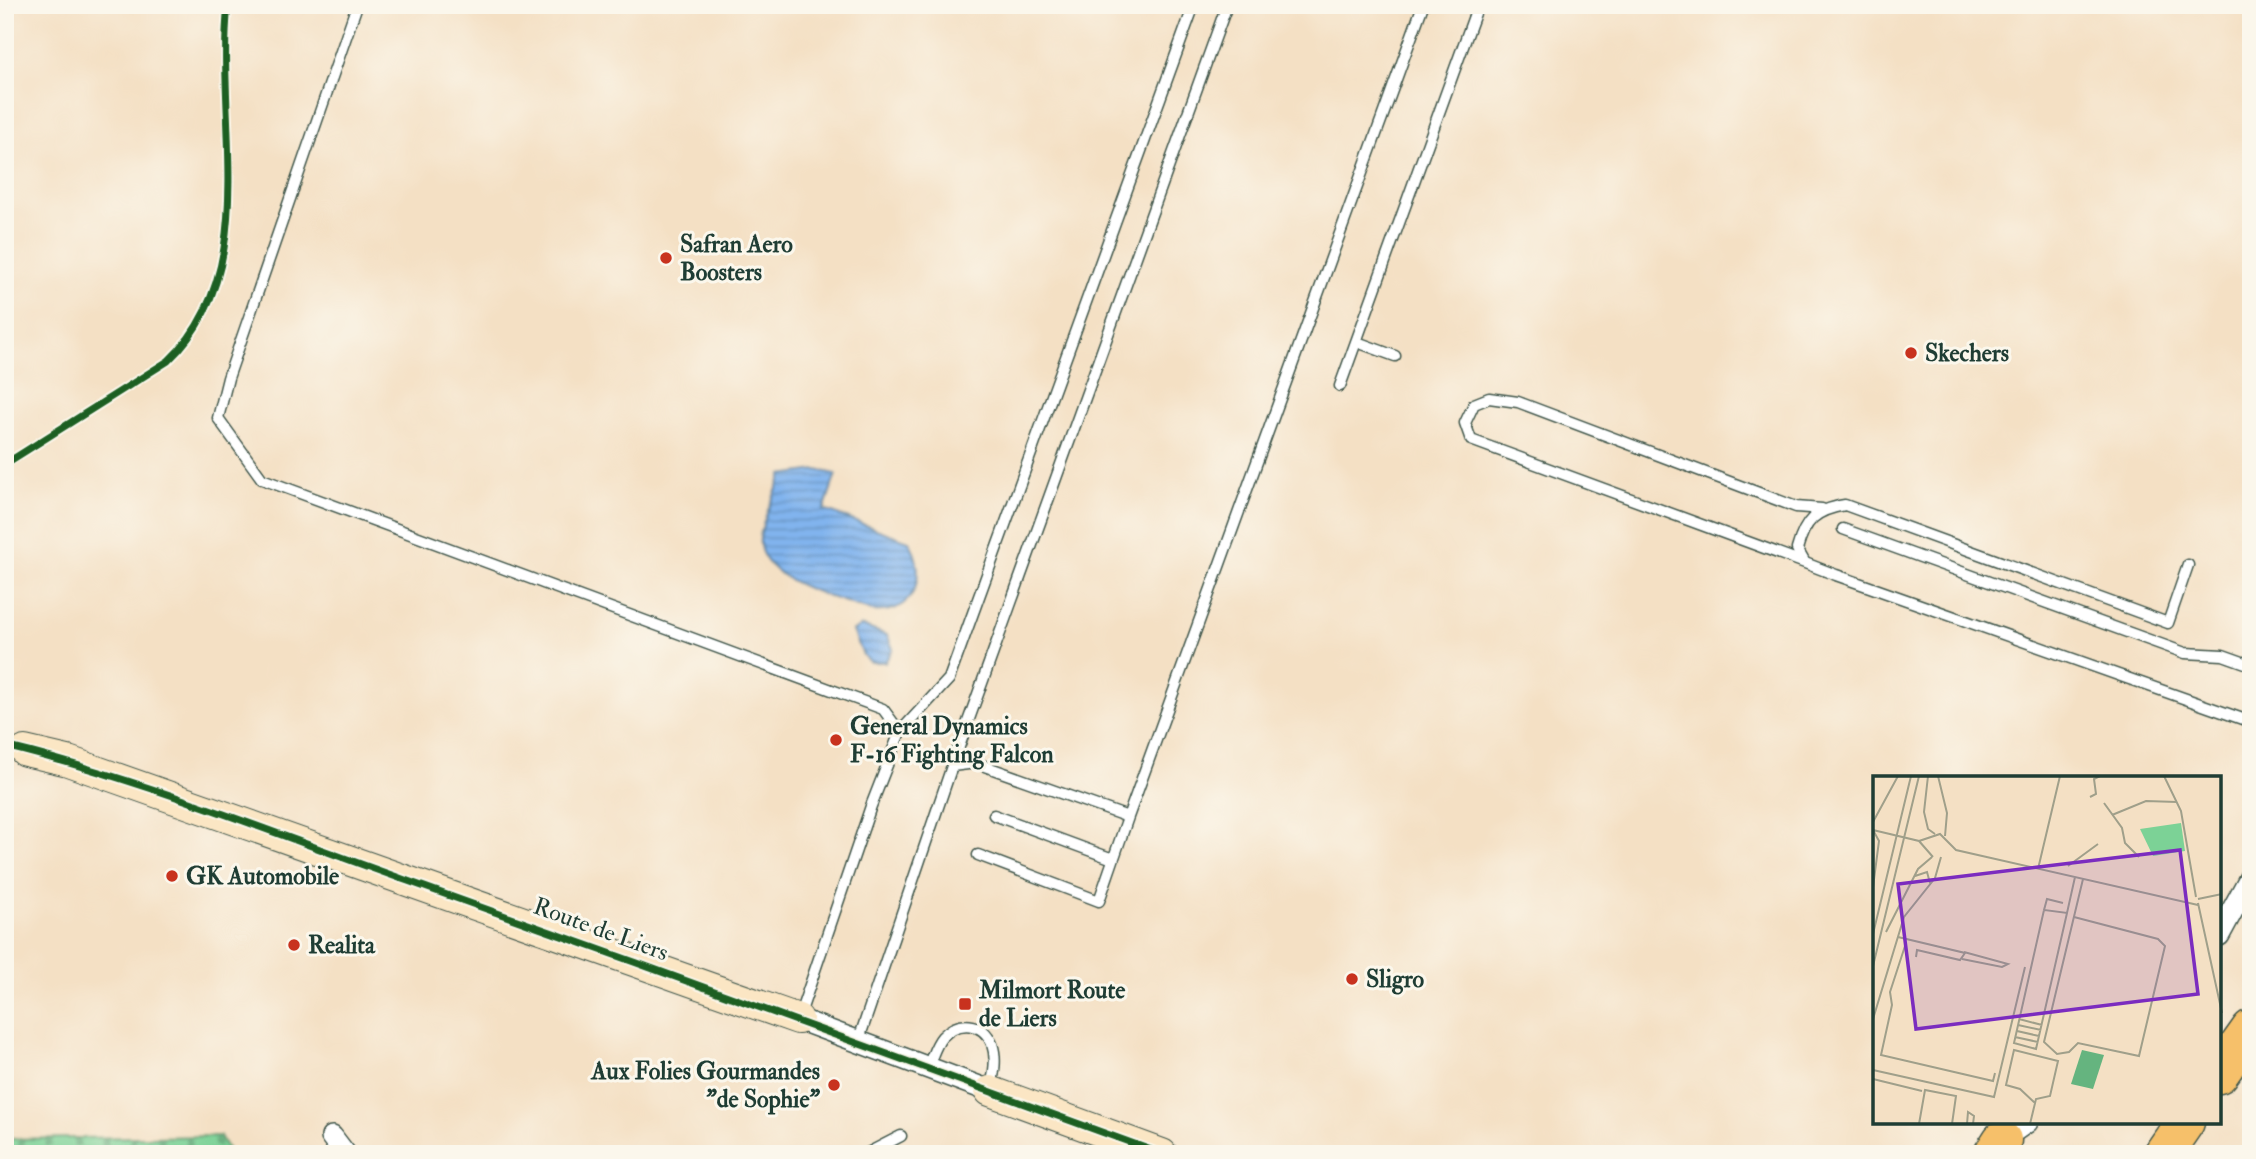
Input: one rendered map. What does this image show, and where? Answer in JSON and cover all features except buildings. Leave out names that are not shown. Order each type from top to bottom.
[{"type":"highway","points":[[2221,1071],[2251,1029]]},
{"type":"highway","points":[[2163,1154],[2184,1124]]},
{"type":"street","name":"Route de Liers","points":[[12,749],[68,761],[798,1020],[1146,1151]]},
{"type":"street","points":[[2221,931],[2251,876]]},
{"type":"lane","points":[[357,5],[228,378],[218,418],[238,448],[262,479],[883,709],[900,732]]},
{"type":"lane","points":[[798,1020],[871,806],[900,732],[949,679],[1194,5]]},
{"type":"lane","points":[[858,1042],[953,766],[1227,5]]},
{"type":"lane","points":[[978,855],[1099,901],[1423,5]]},
{"type":"lane","points":[[1340,386],[1478,5]]},
{"type":"lane","points":[[1357,342],[1395,356]]},
{"type":"lane","points":[[2188,565],[2168,623],[1845,505],[1822,509],[1796,507],[1518,402],[1489,398],[1474,404],[1465,423],[1471,440],[1805,563],[2251,722]]},
{"type":"lane","points":[[1805,563],[1797,549],[1802,530],[1822,509]]},
{"type":"lane","points":[[1843,529],[2185,653],[2224,655],[2251,666]]},
{"type":"lane","points":[[953,766],[976,763],[1128,817]]},
{"type":"lane","points":[[994,815],[1113,859]]},
{"type":"lane","points":[[927,1068],[940,1039],[952,1029],[969,1024],[983,1030],[991,1042],[995,1069],[990,1091]]},
{"type":"lane","points":[[866,1154],[901,1136]]},
{"type":"green space","points":[[220,1136],[230,1154],[5,1154],[5,1139]]},
{"type":"water","points":[[817,470],[836,474],[824,510],[909,541],[915,554],[917,579],[908,599],[899,606],[872,611],[822,594],[785,577],[771,566],[762,553],[761,530],[782,475]]},
{"type":"water","points":[[861,626],[887,635],[893,649],[885,662],[870,662],[863,655],[853,631]]},
{"type":"cycle path","points":[[5,464],[168,361],[197,325],[216,284],[225,239],[229,192],[226,49],[228,5]]},
{"type":"cycle path","points":[[5,746],[107,774],[208,808],[1162,1154]]},
{"type":"place","name":"Safran Aero Boosters","points":[[666,258]]},
{"type":"place","name":"Skechers","points":[[1911,353]]},
{"type":"place","name":"General Dynamics F-16 Fighting Falcon","points":[[836,740]]},
{"type":"place","name":"GK Automobile","points":[[172,876]]},
{"type":"place","name":"Realita","points":[[294,945]]},
{"type":"place","name":"Sligro","points":[[1352,979]]},
{"type":"place","name":"Milmort Route de Liers","points":[[965,1004]]},
{"type":"place","name":"Aux Folies Gourmandes \"de Sophie\"","points":[[834,1085]]}]
